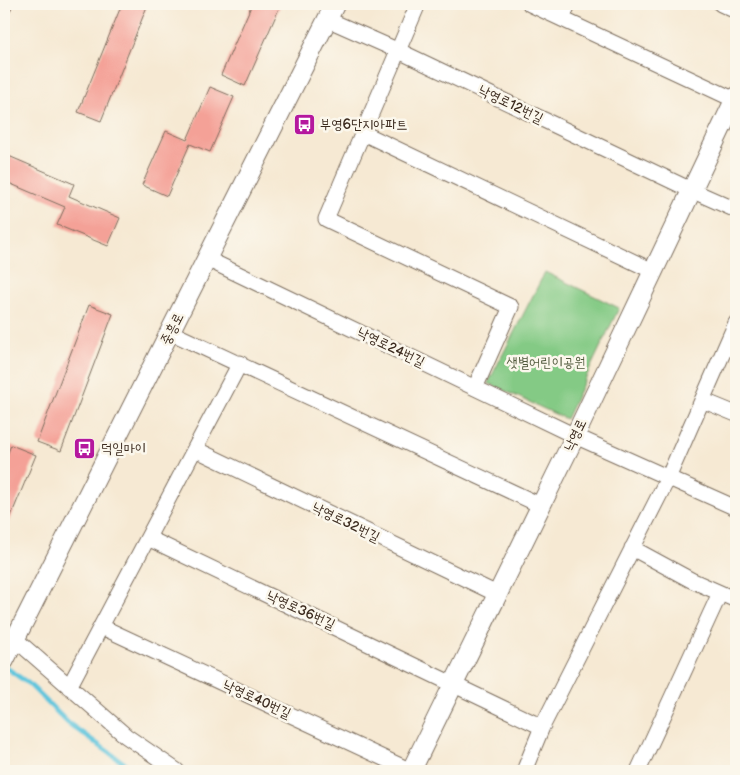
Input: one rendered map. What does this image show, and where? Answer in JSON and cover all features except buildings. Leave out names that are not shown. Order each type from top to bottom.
[{"type":"street","points":[[418,4],[400,51],[326,219],[511,306],[475,388]]},
{"type":"street","points":[[530,4],[736,99]]},
{"type":"street","points":[[562,19],[568,4]]},
{"type":"street","points":[[721,4],[736,11]]},
{"type":"street","name":"낙영로12번길","points":[[332,12],[400,51],[736,210]]},
{"type":"street","name":"중흥로","points":[[8,647],[332,12]]},
{"type":"street","name":"낙영로","points":[[411,771],[575,436],[736,99]]},
{"type":"street","points":[[363,133],[653,271]]},
{"type":"street","name":"낙영로24번길","points":[[207,259],[575,436],[736,508]]},
{"type":"street","points":[[524,771],[542,727],[668,478],[736,323]]},
{"type":"street","points":[[170,332],[540,505]]},
{"type":"street","points":[[69,686],[240,364]]},
{"type":"street","points":[[702,400],[736,414]]},
{"type":"street","name":"낙영로32번길","points":[[195,449],[497,594]]},
{"type":"street","name":"낙영로36번길","points":[[152,532],[542,727]]},
{"type":"street","points":[[632,548],[691,580],[736,600]]},
{"type":"street","points":[[638,771],[720,593]]},
{"type":"street","name":"낙영로40번길","points":[[102,627],[411,771]]},
{"type":"street","points":[[8,647],[69,686],[126,736],[178,771]]},
{"type":"green space","name":"샛별어린이공원","points":[[545,272],[619,308],[566,419],[488,383]]},
{"type":"waterway","points":[[4,666],[29,684],[68,723],[135,771]]},
{"type":"place","name":"부영6단지아파트","points":[[304,124]]},
{"type":"place","name":"덕일마이","points":[[85,448]]}]
